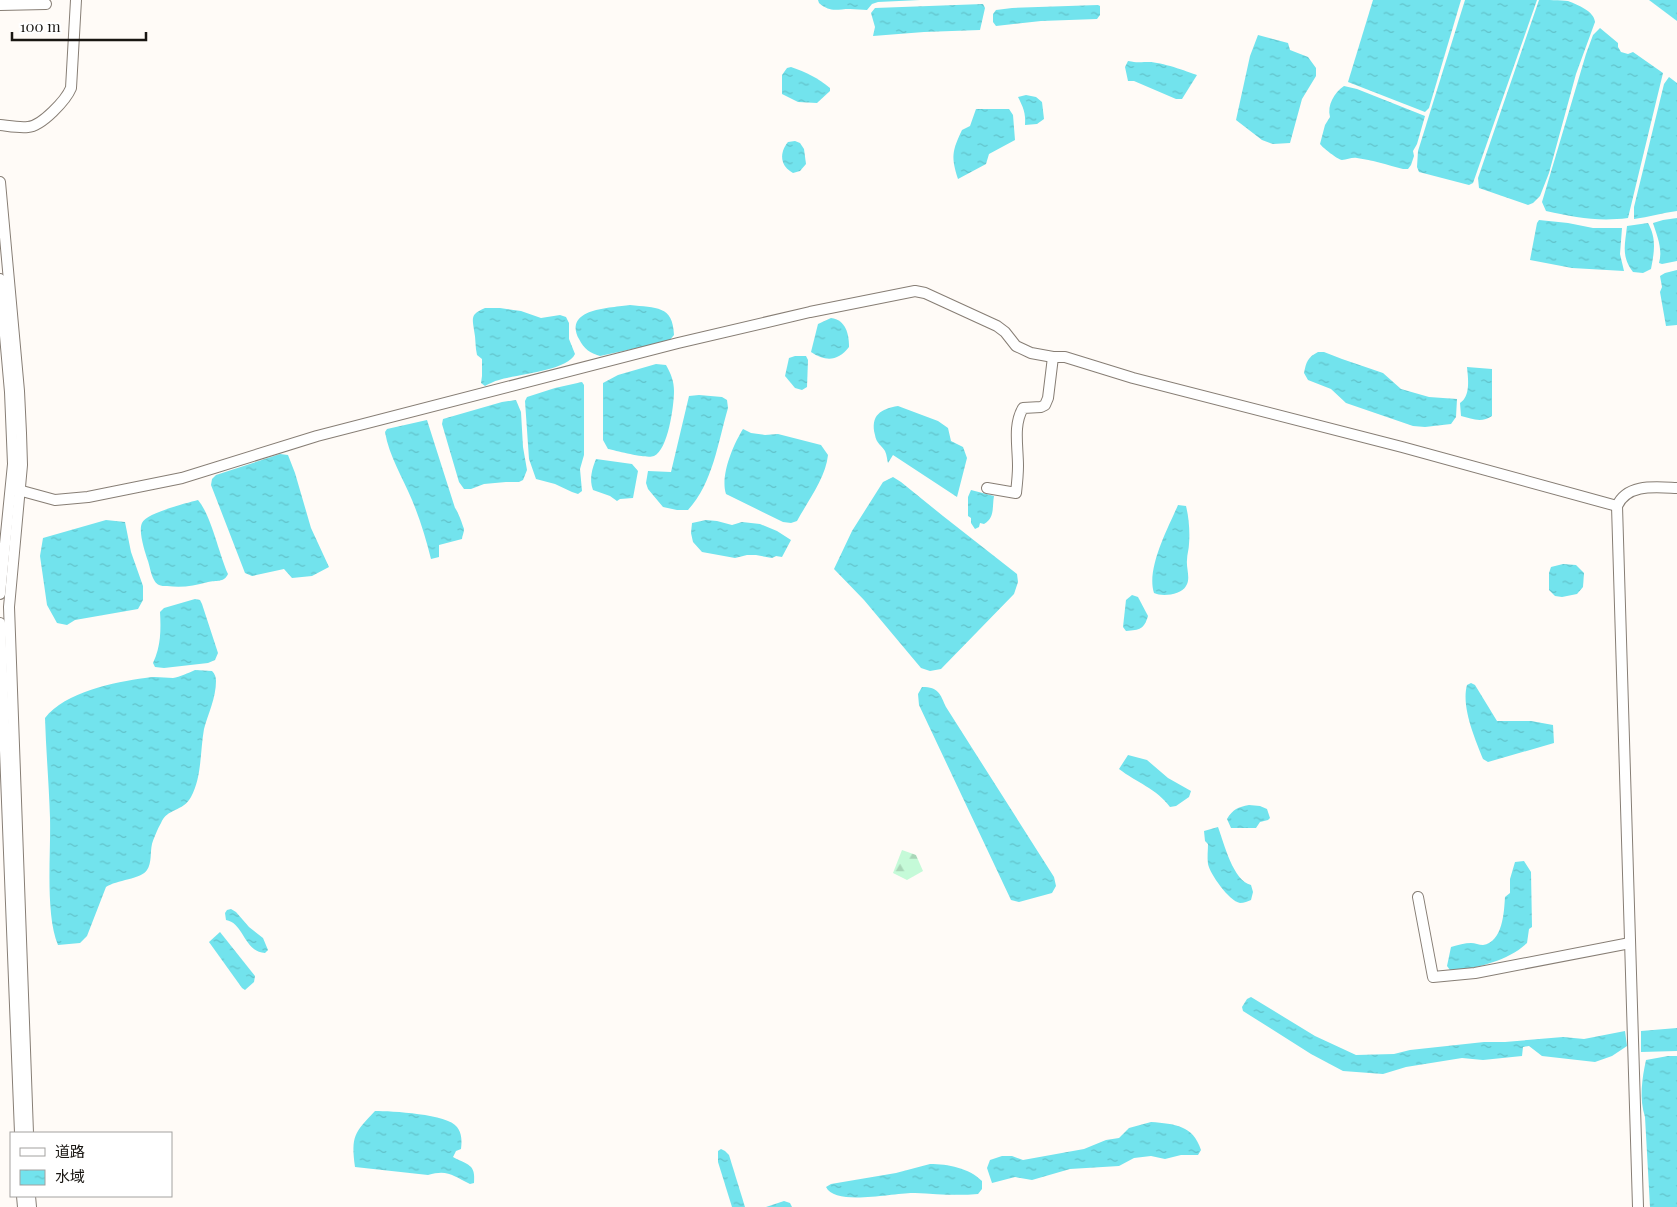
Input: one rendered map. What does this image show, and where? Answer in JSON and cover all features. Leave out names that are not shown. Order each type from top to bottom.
[{"type":"street","points":[[0,126],[30,128],[43,120],[69,94],[72,88],[76,0]]},
{"type":"street","points":[[0,5],[46,4]]},
{"type":"street","points":[[0,182],[20,391],[22,457],[15,489],[0,594]]},
{"type":"street","points":[[0,279],[10,392],[12,464],[15,489],[11,571],[4,607],[28,1132]]},
{"type":"street","points":[[15,489],[55,500],[88,497],[182,478],[317,436],[669,345],[810,312],[915,291],[925,293],[997,326],[1005,332],[1016,346],[1031,353],[1065,357],[1133,378],[1402,447],[1617,506]]},
{"type":"street","points":[[987,488],[1016,493],[1018,465],[1017,426],[1019,415],[1023,408],[1045,405],[1048,398],[1053,357]]},
{"type":"street","points":[[1638,1207],[1617,506],[1620,499],[1628,492],[1645,488],[1677,488]]},
{"type":"street","points":[[0,622],[20,1132]]},
{"type":"street","points":[[1418,897],[1433,978],[1475,973],[1630,943]]},
{"type":"green space","points":[[902,850],[916,855],[923,871],[907,880],[893,873]]},
{"type":"water","points":[[818,0],[920,0],[878,2],[872,4],[867,10],[837,10],[823,6]]},
{"type":"water","points":[[1373,0],[1461,0],[1429,108],[1425,112],[1348,82]]},
{"type":"water","points":[[1465,0],[1537,0],[1473,183],[1469,185],[1419,172],[1417,167],[1418,151]]},
{"type":"water","points":[[1539,0],[1568,1],[1589,12],[1595,22],[1576,74],[1549,173],[1540,196],[1528,205],[1479,188],[1478,178]]},
{"type":"water","points":[[1649,0],[1677,0],[1677,21]]},
{"type":"water","points":[[983,4],[985,8],[980,30],[873,36],[875,27],[871,13],[875,8]]},
{"type":"water","points":[[1100,6],[1100,15],[1097,19],[1041,21],[996,26],[993,22],[993,14],[996,10]]},
{"type":"water","points":[[1600,28],[1618,43],[1621,52],[1628,54],[1633,52],[1663,73],[1628,218],[1596,219],[1567,215],[1546,211],[1542,202],[1586,54],[1593,35]]},
{"type":"water","points":[[1258,35],[1288,43],[1290,50],[1308,57],[1316,68],[1316,76],[1302,99],[1290,143],[1273,144],[1262,140],[1236,120],[1250,56]]},
{"type":"water","points":[[1128,61],[1158,63],[1197,75],[1182,99],[1176,99],[1134,81],[1128,81],[1125,67]]},
{"type":"water","points":[[791,67],[816,78],[830,88],[830,91],[817,103],[798,102],[782,94],[782,75],[787,68]]},
{"type":"water","points":[[1669,77],[1677,83],[1677,211],[1634,219],[1634,207],[1664,84]]},
{"type":"water","points":[[1344,86],[1357,89],[1425,116],[1417,144],[1413,151],[1414,156],[1408,169],[1357,158],[1342,160],[1320,144],[1325,125],[1330,117],[1332,100]]},
{"type":"water","points":[[1026,95],[1036,97],[1042,102],[1044,119],[1037,124],[1025,125],[1024,110],[1018,97]]},
{"type":"water","points":[[976,109],[1009,109],[1013,115],[1015,140],[989,154],[986,164],[958,179],[954,165],[954,149],[962,130],[970,126]]},
{"type":"water","points":[[795,141],[800,143],[804,149],[806,164],[800,171],[793,173],[785,167],[782,155],[788,142]]},
{"type":"water","points":[[1677,218],[1677,261],[1659,263],[1660,248],[1653,223]]},
{"type":"water","points":[[1539,220],[1593,228],[1622,228],[1620,254],[1624,271],[1572,268],[1530,260]]},
{"type":"water","points":[[1648,223],[1654,240],[1651,269],[1643,273],[1633,272],[1625,255],[1627,226]]},
{"type":"water","points":[[1677,270],[1677,325],[1666,326],[1660,292],[1662,287],[1660,276]]},
{"type":"water","points":[[630,305],[655,308],[666,313],[673,325],[674,335],[669,341],[600,356],[585,348],[579,339],[576,329],[578,321],[583,315],[601,309]]},
{"type":"water","points":[[485,308],[521,311],[541,318],[560,315],[566,317],[569,323],[569,339],[575,354],[570,360],[552,368],[497,380],[485,386],[481,383],[482,359],[477,355],[473,322],[475,314]]},
{"type":"water","points":[[831,318],[836,319],[846,328],[849,347],[841,355],[827,359],[811,352],[818,324]]},
{"type":"water","points":[[1318,352],[1324,352],[1383,373],[1401,389],[1429,397],[1457,399],[1456,417],[1451,424],[1425,427],[1413,426],[1346,403],[1331,389],[1308,380],[1304,373],[1308,360]]},
{"type":"water","points":[[806,356],[808,360],[807,387],[802,390],[795,388],[785,376],[789,358]]},
{"type":"water","points":[[656,364],[666,365],[674,387],[671,417],[663,445],[659,452],[650,457],[608,449],[603,440],[603,383],[618,375]]},
{"type":"water","points":[[1467,367],[1492,369],[1492,416],[1488,418],[1477,420],[1461,416],[1460,403],[1466,396],[1468,386]]},
{"type":"water","points":[[582,382],[584,385],[584,455],[580,469],[582,491],[578,494],[555,484],[536,479],[529,459],[525,401],[527,397]]},
{"type":"water","points":[[689,396],[722,397],[727,400],[728,408],[714,462],[703,487],[688,510],[663,507],[648,489],[646,483],[648,471],[671,472]]},
{"type":"water","points":[[516,400],[521,412],[523,447],[527,470],[523,480],[519,482],[484,484],[471,489],[464,489],[459,482],[442,424],[443,419],[502,402]]},
{"type":"water","points":[[898,406],[938,421],[948,428],[951,441],[963,447],[967,458],[957,497],[893,455],[888,463],[885,451],[876,438],[874,422],[882,411]]},
{"type":"water","points":[[427,420],[455,508],[464,529],[462,539],[439,545],[439,557],[431,559],[418,514],[393,458],[385,432],[387,429]]},
{"type":"water","points":[[743,429],[751,433],[778,434],[821,445],[828,455],[824,472],[797,521],[791,523],[783,522],[726,494],[726,470],[735,443]]},
{"type":"water","points":[[280,454],[288,455],[311,528],[329,567],[312,576],[292,578],[284,569],[252,576],[245,573],[211,485],[212,479],[216,475]]},
{"type":"water","points":[[596,459],[632,464],[638,471],[633,498],[617,501],[610,496],[593,490],[591,482]]},
{"type":"water","points":[[893,477],[1017,574],[1018,582],[1014,594],[941,669],[930,671],[921,668],[864,600],[834,569],[852,531],[883,482]]},
{"type":"water","points":[[971,490],[994,496],[990,519],[984,524],[980,523],[979,527],[975,529],[971,523],[971,518],[968,516],[968,497]]},
{"type":"water","points":[[198,500],[207,515],[228,574],[222,580],[192,586],[159,585],[153,578],[144,547],[141,536],[142,523],[145,519],[159,512]]},
{"type":"water","points":[[1178,505],[1186,506],[1189,520],[1187,583],[1184,589],[1176,593],[1157,594],[1154,593],[1152,583],[1155,561]]},
{"type":"water","points":[[106,520],[125,522],[131,552],[143,586],[143,600],[138,609],[75,620],[67,625],[57,623],[47,605],[40,556],[43,538]]},
{"type":"water","points":[[706,520],[732,525],[742,522],[760,524],[777,531],[791,540],[782,557],[776,556],[772,558],[747,555],[735,558],[702,552],[693,542],[691,533],[692,523]]},
{"type":"water","points":[[1563,564],[1576,565],[1584,573],[1583,587],[1577,594],[1562,597],[1555,596],[1549,590],[1551,567]]},
{"type":"water","points":[[1132,595],[1138,597],[1148,616],[1141,628],[1126,631],[1123,627],[1126,600]]},
{"type":"water","points":[[195,599],[200,600],[202,604],[218,653],[215,660],[208,663],[164,668],[155,667],[153,663],[160,638],[160,612],[164,608]]},
{"type":"water","points":[[195,670],[212,671],[215,676],[216,687],[204,729],[195,789],[188,802],[167,815],[158,828],[151,847],[150,864],[147,870],[140,875],[106,887],[87,936],[80,943],[58,945],[51,917],[50,901],[50,818],[45,718],[65,701],[91,690],[149,677],[173,678]]},
{"type":"water","points":[[1471,683],[1475,685],[1497,721],[1531,721],[1553,725],[1554,743],[1488,762],[1483,759],[1467,713],[1467,685]]},
{"type":"water","points":[[922,687],[932,688],[940,695],[1054,877],[1056,886],[1052,893],[1019,902],[1011,900],[919,705],[918,694]]},
{"type":"water","points":[[1128,755],[1147,760],[1168,778],[1191,791],[1189,797],[1176,806],[1170,807],[1153,790],[1119,769]]},
{"type":"water","points":[[1249,805],[1267,809],[1270,818],[1260,822],[1256,828],[1231,828],[1227,819],[1231,813],[1236,809]]},
{"type":"water","points":[[1218,827],[1234,869],[1245,882],[1251,885],[1253,892],[1251,900],[1240,903],[1236,901],[1216,880],[1209,868],[1208,844],[1205,841],[1204,831]]},
{"type":"water","points":[[1524,861],[1531,872],[1532,927],[1529,929],[1527,943],[1502,959],[1455,972],[1450,970],[1447,966],[1451,947],[1469,943],[1483,945],[1490,943],[1495,938],[1501,926],[1505,897],[1510,893],[1510,879],[1515,862]]},
{"type":"water","points":[[231,909],[263,938],[268,950],[265,953],[253,948],[237,926],[226,920],[225,913]]},
{"type":"water","points":[[220,932],[255,976],[254,982],[245,990],[209,942]]},
{"type":"water","points":[[1251,997],[1315,1036],[1356,1055],[1394,1054],[1410,1050],[1484,1042],[1563,1037],[1584,1039],[1625,1031],[1627,1046],[1612,1056],[1595,1062],[1542,1056],[1529,1046],[1523,1047],[1522,1056],[1483,1060],[1462,1058],[1406,1067],[1383,1074],[1343,1071],[1311,1054],[1243,1011],[1242,1007],[1247,999]]},
{"type":"water","points":[[1677,1028],[1677,1051],[1641,1052],[1641,1031]]},
{"type":"water","points":[[1677,1056],[1677,1207],[1650,1207],[1642,1081],[1646,1060]]},
{"type":"water","points":[[375,1111],[419,1114],[452,1123],[459,1129],[461,1135],[461,1149],[456,1151],[453,1157],[470,1166],[474,1172],[474,1183],[470,1184],[446,1173],[428,1175],[355,1167],[354,1141],[358,1130]]},
{"type":"water","points":[[1151,1122],[1175,1125],[1188,1131],[1198,1142],[1201,1150],[1198,1155],[1181,1155],[1165,1159],[1151,1156],[1134,1158],[1119,1166],[1070,1169],[1032,1180],[1015,1177],[992,1183],[987,1168],[990,1160],[1002,1156],[1012,1156],[1023,1160],[1084,1149],[1106,1140],[1119,1138],[1129,1128]]},
{"type":"water","points":[[721,1149],[729,1155],[745,1207],[732,1207],[718,1162],[718,1151]]},
{"type":"water","points":[[930,1164],[951,1166],[965,1170],[982,1181],[982,1189],[978,1194],[970,1195],[906,1193],[853,1197],[832,1193],[826,1187],[831,1184],[896,1173]]},
{"type":"water","points":[[784,1201],[790,1203],[792,1207],[766,1207]]}]
